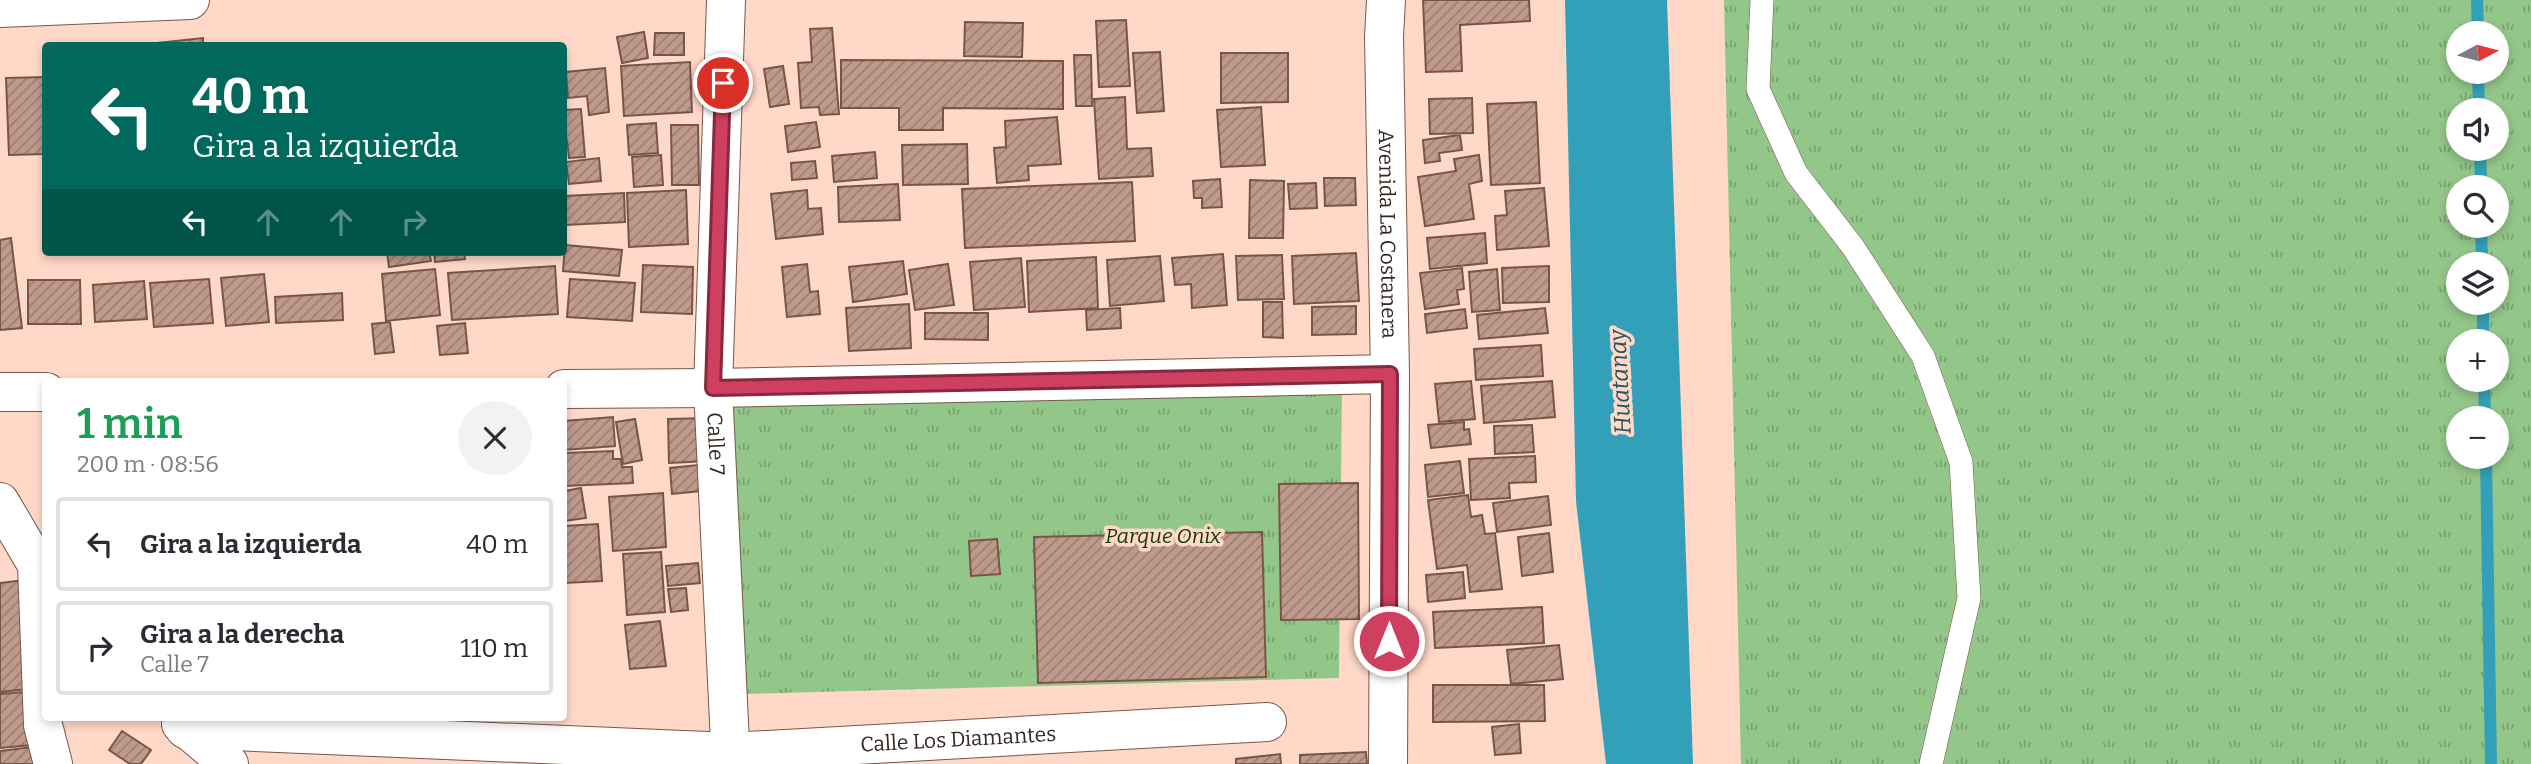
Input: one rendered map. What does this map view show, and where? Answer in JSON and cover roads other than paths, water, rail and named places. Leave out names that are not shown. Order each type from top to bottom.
[{"type":"street","points":[[0,8],[73,2],[190,0]]},
{"type":"street","name":"Calle 7","points":[[726,0],[713,388],[731,758]]},
{"type":"street","name":"Avenida La Costanera","points":[[1385,0],[1390,374],[1388,764]]},
{"type":"street","points":[[567,389],[1390,374]]},
{"type":"street","points":[[0,393],[42,392]]},
{"type":"street","points":[[0,502],[41,569],[42,647]]},
{"type":"street","points":[[43,721],[53,764]]},
{"type":"street","name":"Calle Los Diamantes","points":[[180,723],[731,758],[1267,722]]},
{"type":"street","points":[[180,723],[229,764]]},
{"type":"lane","points":[[1762,0],[1758,89],[1796,173],[1853,247],[1923,356],[1961,462],[1969,598],[1931,764]]},
{"type":"water","name":"Huatanay","points":[[1565,0],[1667,0],[1693,764],[1606,764],[1576,501]]},
{"type":"waterway","points":[[2477,0],[2478,21]]},
{"type":"waterway","points":[[2478,84],[2479,98]]},
{"type":"waterway","points":[[2480,161],[2481,175]]},
{"type":"waterway","points":[[2481,238],[2482,252]]},
{"type":"waterway","points":[[2483,315],[2483,329]]},
{"type":"waterway","points":[[2484,392],[2485,406]]},
{"type":"waterway","points":[[2486,469],[2491,764]]},
{"type":"park label","name":"Parque Onix","points":[[1163,536]]}]
